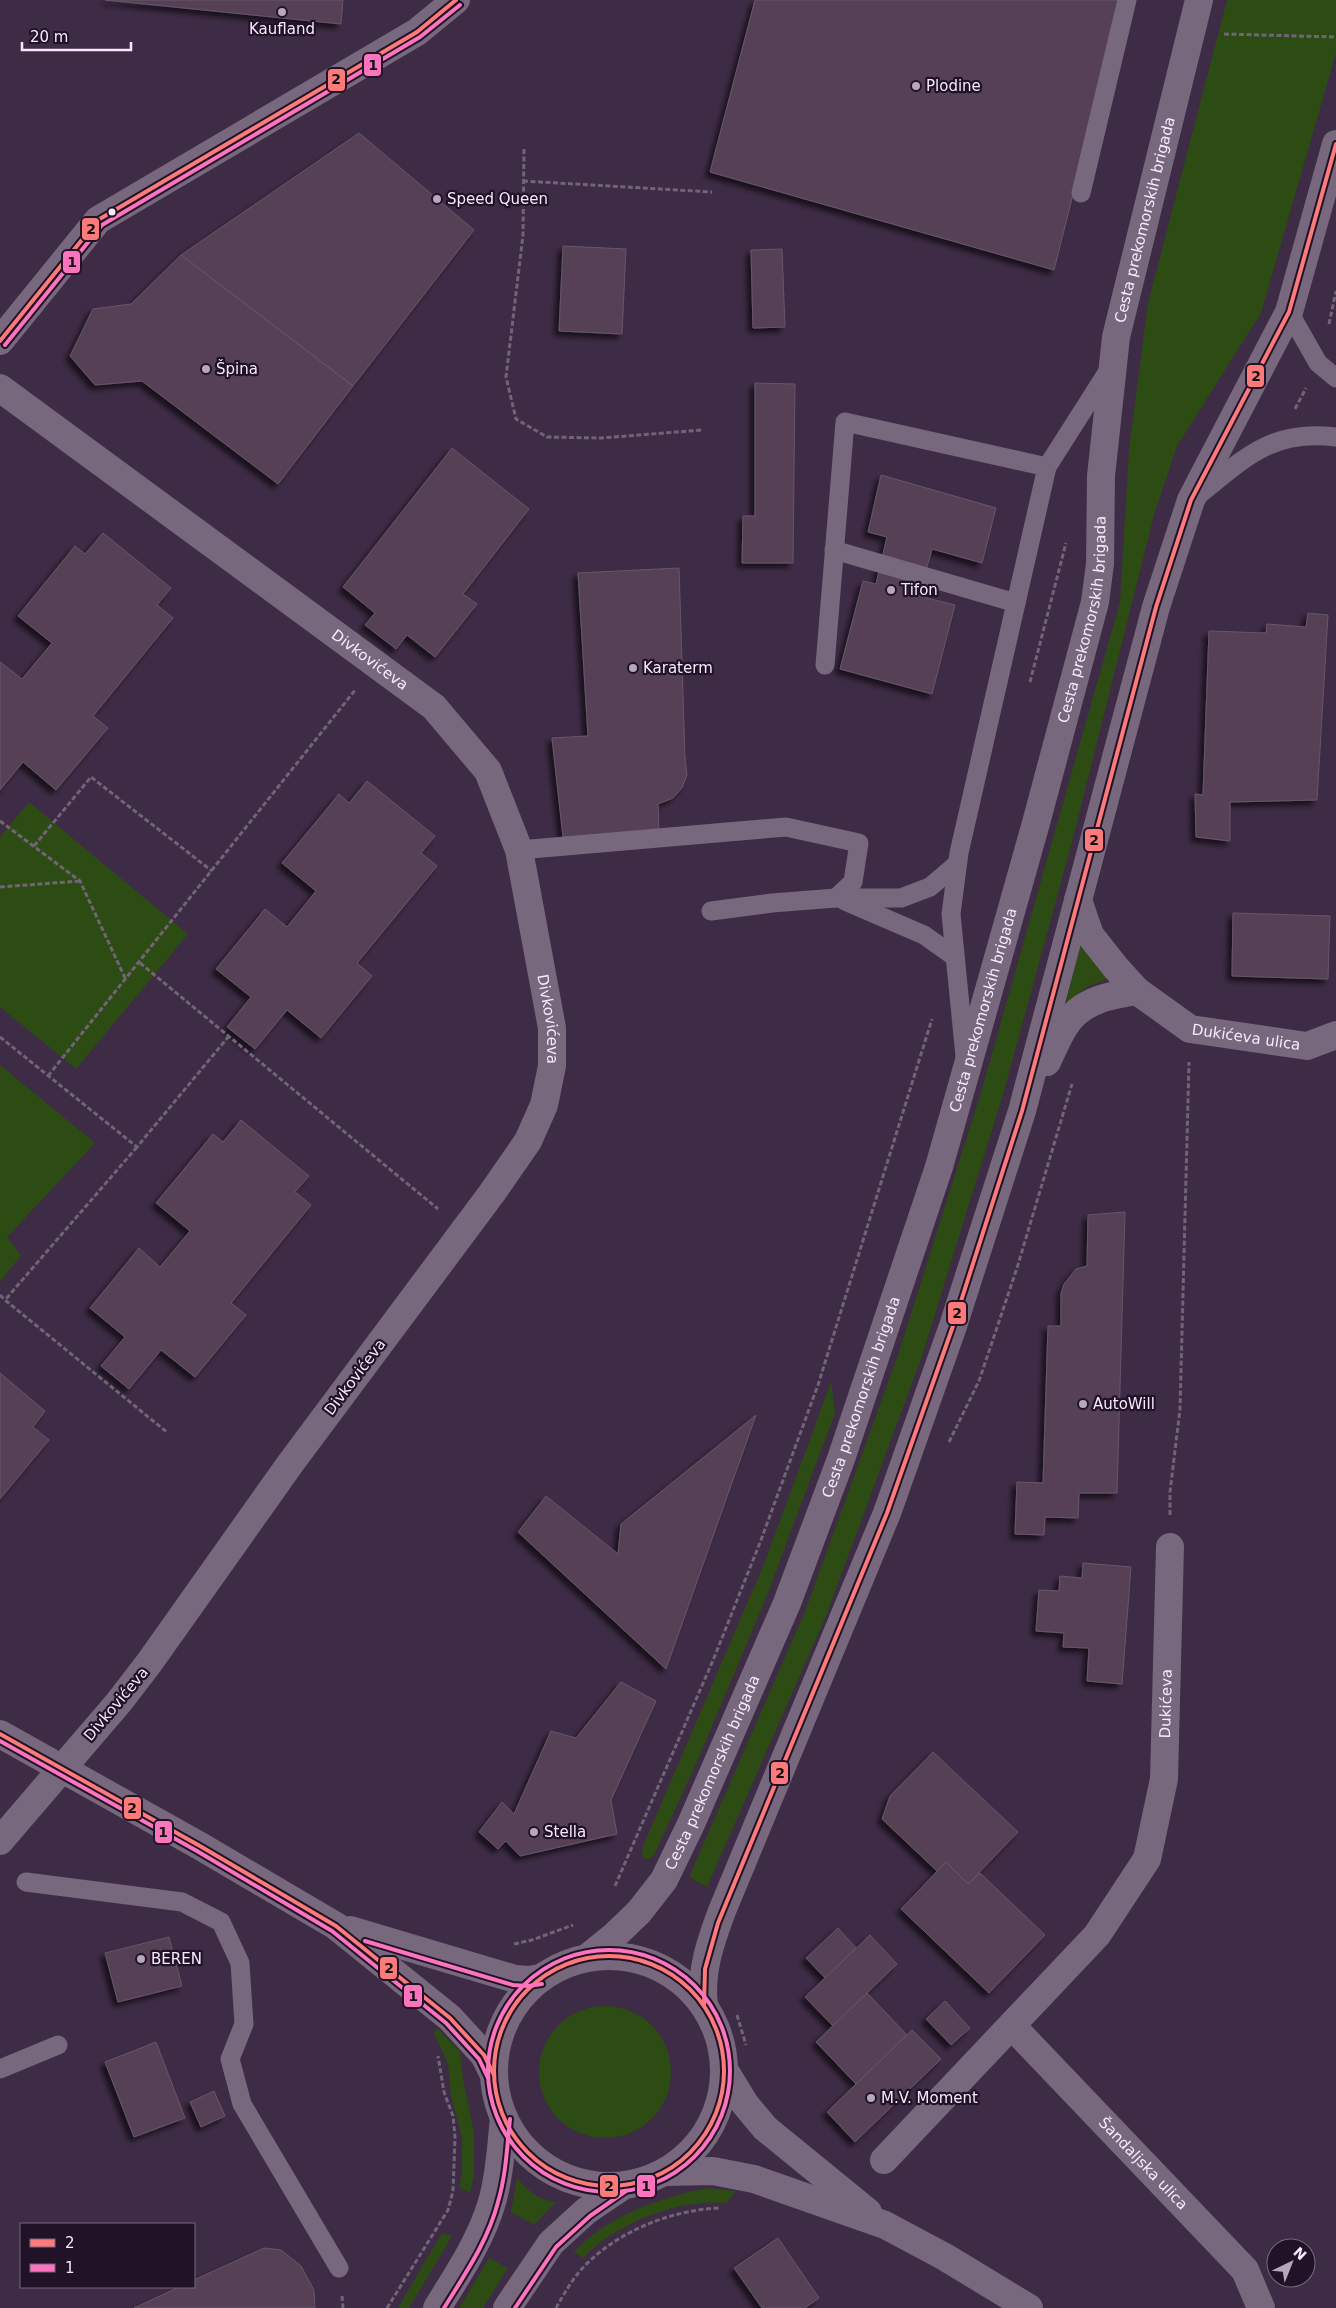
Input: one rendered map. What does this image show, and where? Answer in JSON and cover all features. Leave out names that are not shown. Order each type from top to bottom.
[{"type":"main road","points":[[0,341],[98,220],[417,32],[456,0]]},
{"type":"main road","name":"Cesta prekomorskih brigada","points":[[587,1958],[639,1912],[664,1880],[691,1824],[787,1603],[874,1364],[939,1167],[1095,602],[1100,564],[1101,476],[1116,337],[1196,12]]},
{"type":"main road","points":[[704,2006],[702,1985],[715,1930],[742,1859],[837,1638],[888,1513],[953,1326],[1022,1111],[1156,607],[1191,500],[1289,312],[1336,144]]},
{"type":"main road","name":"Divkovićeva","points":[[0,388],[434,707],[488,771],[519,850],[552,1028],[552,1066],[544,1105],[528,1141],[290,1464],[149,1663],[119,1702],[0,1840]]},
{"type":"main road","name":"Dukićeva ulica","points":[[1078,900],[1090,935],[1116,968],[1137,991],[1190,1029],[1307,1046],[1336,1035]]},
{"type":"main road","points":[[1022,1111],[1067,1022],[1086,1005],[1107,996],[1137,991]]},
{"type":"main road","name":"Dukićeva","points":[[1012,2026],[1097,1935],[1147,1859],[1164,1779],[1170,1547]]},
{"type":"main road","points":[[0,1734],[61,1767],[336,1926],[450,2018],[484,2055],[494,2075]]},
{"type":"main road","points":[[336,1926],[515,1978],[528,1980],[541,1978]]},
{"type":"main road","points":[[616,1956],[637,1959],[658,1967],[676,1978],[693,1992],[704,2006],[716,2029],[722,2050],[725,2071],[719,2107],[710,2127],[698,2144],[683,2160],[665,2172],[638,2183],[623,2186],[588,2184],[560,2176],[542,2165],[525,2150],[504,2118],[496,2093],[494,2075],[496,2050],[502,2029],[512,2009],[524,1992],[541,1978],[566,1964],[587,1958],[616,1956]]},
{"type":"main road","points":[[884,2160],[1012,2026]]},
{"type":"main road","name":"Šandaljska ulica","points":[[1012,2026],[1245,2270],[1261,2308]]},
{"type":"main road","points":[[725,2071],[745,2104],[765,2128],[885,2225]]},
{"type":"main road","points":[[437,2308],[481,2231],[492,2201],[504,2118]]},
{"type":"main road","points":[[665,2172],[713,2171],[754,2179],[885,2225],[945,2257],[1029,2308]]},
{"type":"main road","points":[[507,2308],[550,2243],[586,2211],[623,2186]]},
{"type":"lane","points":[[1081,193],[1128,0]]},
{"type":"lane","points":[[1289,312],[1318,363],[1336,378]]},
{"type":"lane","points":[[967,1069],[951,914],[957,864],[1047,467],[1114,362]]},
{"type":"lane","points":[[825,665],[845,422],[1047,467]]},
{"type":"lane","points":[[1191,500],[1250,454],[1282,439],[1312,434],[1336,437]]},
{"type":"lane","points":[[834,550],[1016,602]]},
{"type":"lane","points":[[519,850],[786,827],[859,843],[853,882],[836,898]]},
{"type":"lane","points":[[711,911],[772,903],[836,898],[901,898],[930,887],[957,864]]},
{"type":"lane","points":[[836,898],[924,935],[955,957]]},
{"type":"lane","points":[[26,1882],[182,1902],[221,1922],[240,1963],[244,2024],[230,2059],[242,2104],[339,2268]]},
{"type":"lane","points":[[0,2069],[58,2045]]},
{"type":"path","points":[[1196,12],[1226,34],[1336,37]]},
{"type":"path","points":[[524,149],[523,235],[506,377],[516,419],[547,438],[601,438],[702,430]]},
{"type":"path","points":[[523,181],[712,192]]},
{"type":"path","points":[[48,1076],[376,665]]},
{"type":"path","points":[[34,846],[91,776],[212,871]]},
{"type":"path","points":[[0,821],[80,881],[126,980]]},
{"type":"path","points":[[0,887],[80,881]]},
{"type":"path","points":[[140,963],[464,1230]]},
{"type":"path","points":[[614,1888],[714,1658],[761,1540],[811,1403],[932,1018]]},
{"type":"path","points":[[1170,1547],[1170,1492],[1180,1409],[1190,1029]]},
{"type":"path","points":[[5,1300],[137,1147],[229,1036]]},
{"type":"path","points":[[0,1037],[137,1147]]},
{"type":"path","points":[[0,1295],[168,1433]]},
{"type":"path","points":[[512,1944],[532,1940],[575,1924]]},
{"type":"path","points":[[387,2308],[448,2210],[453,2191],[455,2166],[452,2116],[444,2092],[440,2059],[436,2052]]},
{"type":"path","points":[[556,2308],[578,2273],[601,2251],[633,2231],[672,2216],[722,2208]]},
{"type":"green space","points":[[1227,0],[1336,0],[1336,53],[1261,313],[1177,446],[1154,515],[1072,842],[1004,1091],[922,1356],[826,1616],[707,1887],[689,1877],[806,1609],[899,1352],[982,1089],[1120,602],[1129,449],[1148,303]]},
{"type":"green space","points":[[29,802],[188,934],[76,1069],[0,1007],[0,837]]},
{"type":"green space","points":[[1080,944],[1111,977],[1089,986],[1066,1003]]},
{"type":"green space","points":[[0,1065],[95,1143],[7,1237],[21,1255],[0,1282]]},
{"type":"green space","points":[[831,1382],[835,1413],[766,1598],[697,1762],[655,1853],[649,1859],[645,1859],[642,1855],[643,1846],[764,1564]]},
{"type":"green space","points":[[605,2006],[618,2007],[630,2011],[652,2025],[666,2047],[670,2059],[670,2085],[666,2097],[652,2119],[630,2133],[618,2137],[605,2138],[592,2137],[580,2133],[558,2119],[544,2097],[540,2085],[539,2072],[540,2059],[544,2047],[558,2025],[580,2011],[592,2007]]},
{"type":"green space","points":[[437,2028],[460,2052],[463,2079],[474,2133],[474,2176],[470,2193],[459,2187],[462,2172],[462,2138],[451,2096],[448,2064],[434,2033]]},
{"type":"green space","points":[[517,2178],[534,2194],[556,2202],[534,2225],[511,2212]]},
{"type":"green space","points":[[707,2188],[736,2191],[726,2203],[689,2205],[669,2209],[630,2224],[612,2234],[583,2258],[574,2252],[602,2228],[618,2218],[653,2203]]},
{"type":"green space","points":[[442,2233],[452,2236],[409,2308],[398,2308]]},
{"type":"green space","points":[[489,2258],[508,2268],[483,2308],[459,2308]]},
{"type":"building","name":"Kaufland","points":[[105,0],[343,0],[341,24]]},
{"type":"building","name":"Plodine","points":[[755,0],[1122,0],[1054,270],[710,172]]},
{"type":"building","points":[[359,133],[474,230],[353,386],[181,255]]},
{"type":"building","points":[[563,246],[626,249],[622,334],[559,331]]},
{"type":"building","points":[[782,249],[785,327],[753,328],[751,250]]},
{"type":"building","name":"Špina","points":[[181,255],[353,386],[278,484],[142,381],[95,385],[70,356],[93,309],[131,304]]},
{"type":"building","points":[[755,383],[795,384],[793,563],[742,563],[743,516],[755,516]]},
{"type":"building","points":[[452,448],[529,509],[463,594],[477,604],[435,657],[407,635],[396,649],[365,625],[375,613],[343,587]]},
{"type":"building","name":"Tifon","points":[[881,475],[996,508],[982,563],[932,549],[919,596],[955,605],[932,694],[840,669],[863,581],[876,584],[887,537],[868,532]]},
{"type":"building","points":[[103,533],[171,588],[157,605],[173,618],[93,716],[108,728],[56,790],[23,762],[0,790],[0,662],[22,679],[52,643],[18,616],[75,546],[85,554]]},
{"type":"building","name":"Karaterm","points":[[679,568],[687,775],[682,788],[673,798],[658,804],[659,832],[563,837],[552,738],[588,736],[578,573]]},
{"type":"building","points":[[1308,613],[1328,615],[1317,800],[1230,802],[1230,841],[1196,837],[1195,794],[1203,795],[1209,631],[1266,633],[1267,624],[1306,627]]},
{"type":"building","points":[[367,781],[435,836],[421,853],[437,866],[357,963],[372,976],[321,1038],[287,1010],[255,1049],[227,1027],[251,997],[216,969],[265,909],[287,927],[316,891],[282,863],[339,794],[349,803]]},
{"type":"building","points":[[1233,913],[1330,916],[1328,979],[1232,976]]},
{"type":"building","points":[[241,1120],[309,1176],[295,1192],[311,1205],[231,1303],[246,1315],[195,1377],[161,1350],[129,1389],[101,1366],[125,1337],[90,1308],[139,1248],[160,1267],[190,1231],[156,1203],[213,1134],[223,1142]]},
{"type":"building","name":"AutoWill","points":[[1125,1212],[1117,1493],[1079,1493],[1078,1518],[1045,1517],[1044,1535],[1015,1534],[1017,1482],[1043,1483],[1048,1326],[1061,1326],[1061,1293],[1064,1284],[1076,1269],[1087,1266],[1088,1215]]},
{"type":"building","points":[[0,1373],[45,1411],[33,1427],[49,1440],[0,1499]]},
{"type":"building","points":[[756,1415],[666,1669],[518,1532],[546,1496],[618,1554],[621,1524]]},
{"type":"building","points":[[1083,1563],[1131,1567],[1122,1684],[1087,1681],[1089,1648],[1063,1647],[1064,1633],[1036,1631],[1039,1590],[1059,1591],[1060,1576],[1082,1578]]},
{"type":"building","points":[[621,1682],[656,1701],[611,1800],[617,1834],[520,1856],[506,1841],[498,1849],[479,1832],[502,1802],[514,1814],[551,1731],[576,1738]]},
{"type":"building","points":[[933,1752],[1018,1832],[968,1884],[946,1862],[937,1871],[882,1819],[890,1796]]},
{"type":"building","points":[[946,1862],[968,1884],[980,1873],[1045,1935],[989,1993],[901,1909]]},
{"type":"building","points":[[838,1928],[856,1948],[825,1978],[806,1958]]},
{"type":"building","points":[[870,1935],[897,1964],[833,2026],[805,1997]]},
{"type":"building","points":[[169,1937],[182,1986],[118,2002],[105,1953]]},
{"type":"building","points":[[867,1993],[907,2035],[856,2084],[816,2042]]},
{"type":"building","points":[[945,2001],[970,2028],[951,2045],[926,2019]]},
{"type":"building","name":"M.V. Moment","points":[[912,2030],[941,2059],[855,2142],[827,2112]]},
{"type":"building","points":[[156,2042],[185,2118],[134,2137],[105,2062]]},
{"type":"building","points":[[214,2091],[225,2116],[201,2127],[190,2102]]},
{"type":"building","points":[[778,2238],[819,2298],[805,2308],[762,2308],[734,2268]]},
{"type":"building","points":[[264,2248],[281,2250],[301,2266],[314,2290],[315,2308],[134,2308],[177,2288],[195,2288],[195,2280]]},
{"type":"transit line","name":"2","points":[[0,341],[98,220],[417,32],[456,0]]},
{"type":"transit line","name":"1","points":[[5,345],[102,225],[420,37],[460,5]]},
{"type":"transit line","name":"2","points":[[704,2006],[705,1969],[718,1923],[887,1513],[953,1326],[1022,1111],[1156,607],[1191,500],[1289,312],[1336,144]]},
{"type":"transit line","name":"2","points":[[0,1734],[200,1846],[336,1926],[450,2018],[484,2055],[494,2075]]},
{"type":"transit line","name":"1","points":[[0,1741],[197,1851],[332,1931],[446,2023],[479,2059],[488,2078]]},
{"type":"transit line","name":"1","points":[[365,1941],[513,1985],[528,1986],[542,1984]]},
{"type":"transit line","name":"1","points":[[597,1950],[621,1950],[644,1955],[666,1964],[695,1985],[710,2004],[721,2025],[728,2047],[730,2071],[728,2095],[721,2117],[710,2138],[695,2157],[666,2178],[644,2187],[621,2192],[597,2192],[574,2187],[552,2178],[532,2165],[515,2148],[502,2128],[493,2106],[488,2083],[488,2059],[493,2036],[502,2014],[515,1994],[532,1977],[552,1964],[574,1955],[597,1950]]},
{"type":"transit line","name":"2","points":[[609,1956],[631,1958],[653,1965],[673,1975],[698,1998],[705,2007],[719,2038],[724,2071],[722,2093],[715,2115],[705,2135],[682,2160],[673,2167],[642,2181],[609,2186],[587,2184],[565,2177],[545,2167],[520,2144],[513,2135],[499,2104],[494,2071],[496,2049],[503,2027],[513,2007],[536,1982],[545,1975],[576,1961],[609,1956]]},
{"type":"transit line","name":"1","points":[[444,2308],[475,2257],[494,2216],[503,2182],[510,2119]]},
{"type":"transit line","name":"1","points":[[515,2308],[556,2247],[590,2216],[626,2191]]},
{"type":"place","name":"Kaufland","points":[[282,12]]},
{"type":"place","name":"Plodine","points":[[916,86]]},
{"type":"place","name":"Speed Queen","points":[[437,199]]},
{"type":"place","name":"Špina","points":[[206,369]]},
{"type":"place","name":"Tifon","points":[[891,590]]},
{"type":"place","name":"Karaterm","points":[[633,668]]},
{"type":"place","name":"AutoWill","points":[[1083,1404]]},
{"type":"place","name":"Stella","points":[[534,1832]]},
{"type":"place","name":"BEREN","points":[[141,1959]]},
{"type":"place","name":"M.V. Moment","points":[[871,2098]]}]
